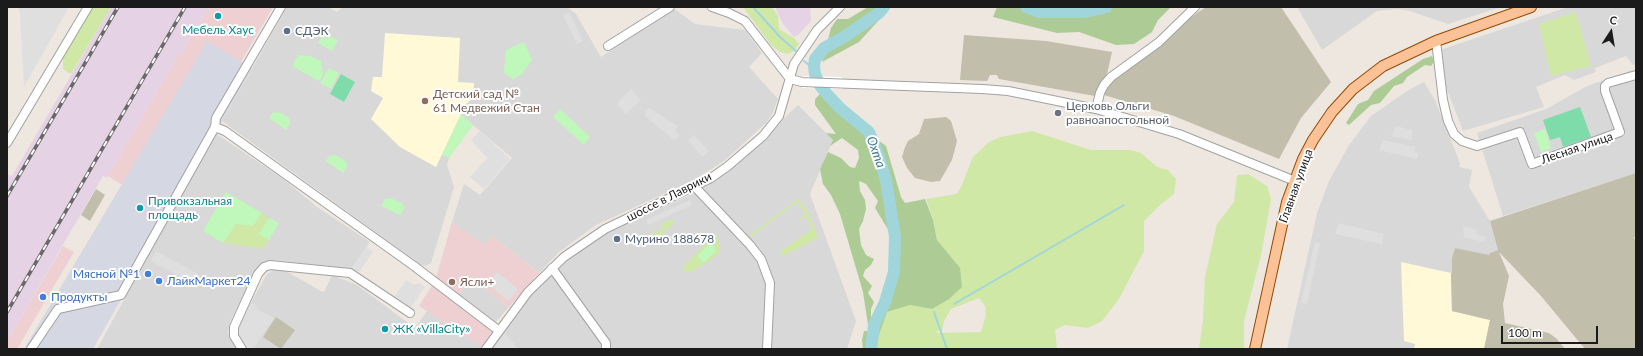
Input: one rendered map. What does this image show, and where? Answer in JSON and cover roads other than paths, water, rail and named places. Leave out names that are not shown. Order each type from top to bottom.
[{"type":"main road","name":"Главная улица","points":[[1255,349],[1282,223],[1295,181],[1313,140],[1332,112],[1353,89],[1383,66],[1436,41],[1531,7]]},
{"type":"street","points":[[7,143],[88,7]]},
{"type":"street","points":[[30,349],[58,309],[121,295],[215,127],[216,118],[281,7]]},
{"type":"street","points":[[608,46],[670,7]]},
{"type":"street","points":[[712,7],[745,21],[790,79],[802,82],[1008,91],[1096,109],[1179,134],[1295,181]]},
{"type":"street","name":"шоссе в Лаврики","points":[[486,349],[498,330],[528,292],[564,257],[597,233],[695,187],[728,166],[763,136],[779,116],[796,61],[817,30],[840,7]]},
{"type":"street","points":[[1096,109],[1104,85],[1111,77],[1159,42],[1195,7]]},
{"type":"street","name":"Лесная улица","points":[[1436,41],[1443,100],[1448,121],[1454,134],[1462,141],[1477,146],[1520,132],[1532,164],[1620,132],[1605,86],[1608,82],[1636,75]]},
{"type":"street","points":[[215,127],[225,131],[427,275],[431,280],[498,330]]},
{"type":"street","points":[[695,187],[750,244],[761,258],[770,284],[767,349]]},
{"type":"street","points":[[242,349],[234,336],[234,327],[258,274],[264,267],[270,265],[350,273],[410,313]]},
{"type":"street","points":[[552,268],[606,346]]},
{"type":"waterway","points":[[753,7],[780,37],[796,51]]},
{"type":"waterway","name":"Охта","points":[[871,349],[874,325],[885,302],[894,272],[895,237],[886,180],[869,132],[840,108],[826,93],[819,84],[814,66],[815,59],[824,48],[844,37],[879,13],[884,7]]},
{"type":"waterway","name":"Охта","points":[[1026,7],[1040,12],[1085,12],[1106,7]]},
{"type":"waterway","points":[[804,61],[809,65],[814,66]]},
{"type":"waterway","points":[[954,304],[1124,205]]},
{"type":"waterway","points":[[934,312],[947,349]]},
{"type":"railway","points":[[7,196],[118,7]]},
{"type":"railway","points":[[7,312],[185,7]]},
{"type":"place","name":"Мебель Хаус","points":[[218,16]]},
{"type":"place","name":"СДЭК","points":[[287,31]]},
{"type":"place","name":"Детский сад № 61 Медвежий Стан","points":[[425,101]]},
{"type":"place","name":"Церковь Ольги равноапостольной","points":[[1058,113]]},
{"type":"place","name":"Привокзальная площадь","points":[[140,208]]},
{"type":"place","name":"Мурино 188678","points":[[617,239]]},
{"type":"place","name":"Мясной №1","points":[[148,274]]},
{"type":"place","name":"ЛайкМаркет24","points":[[159,281]]},
{"type":"place","name":"Ясли+","points":[[452,282]]},
{"type":"place","name":"Продукты","points":[[43,297]]},
{"type":"place","name":"ЖК «VillaCity»","points":[[385,329]]}]
